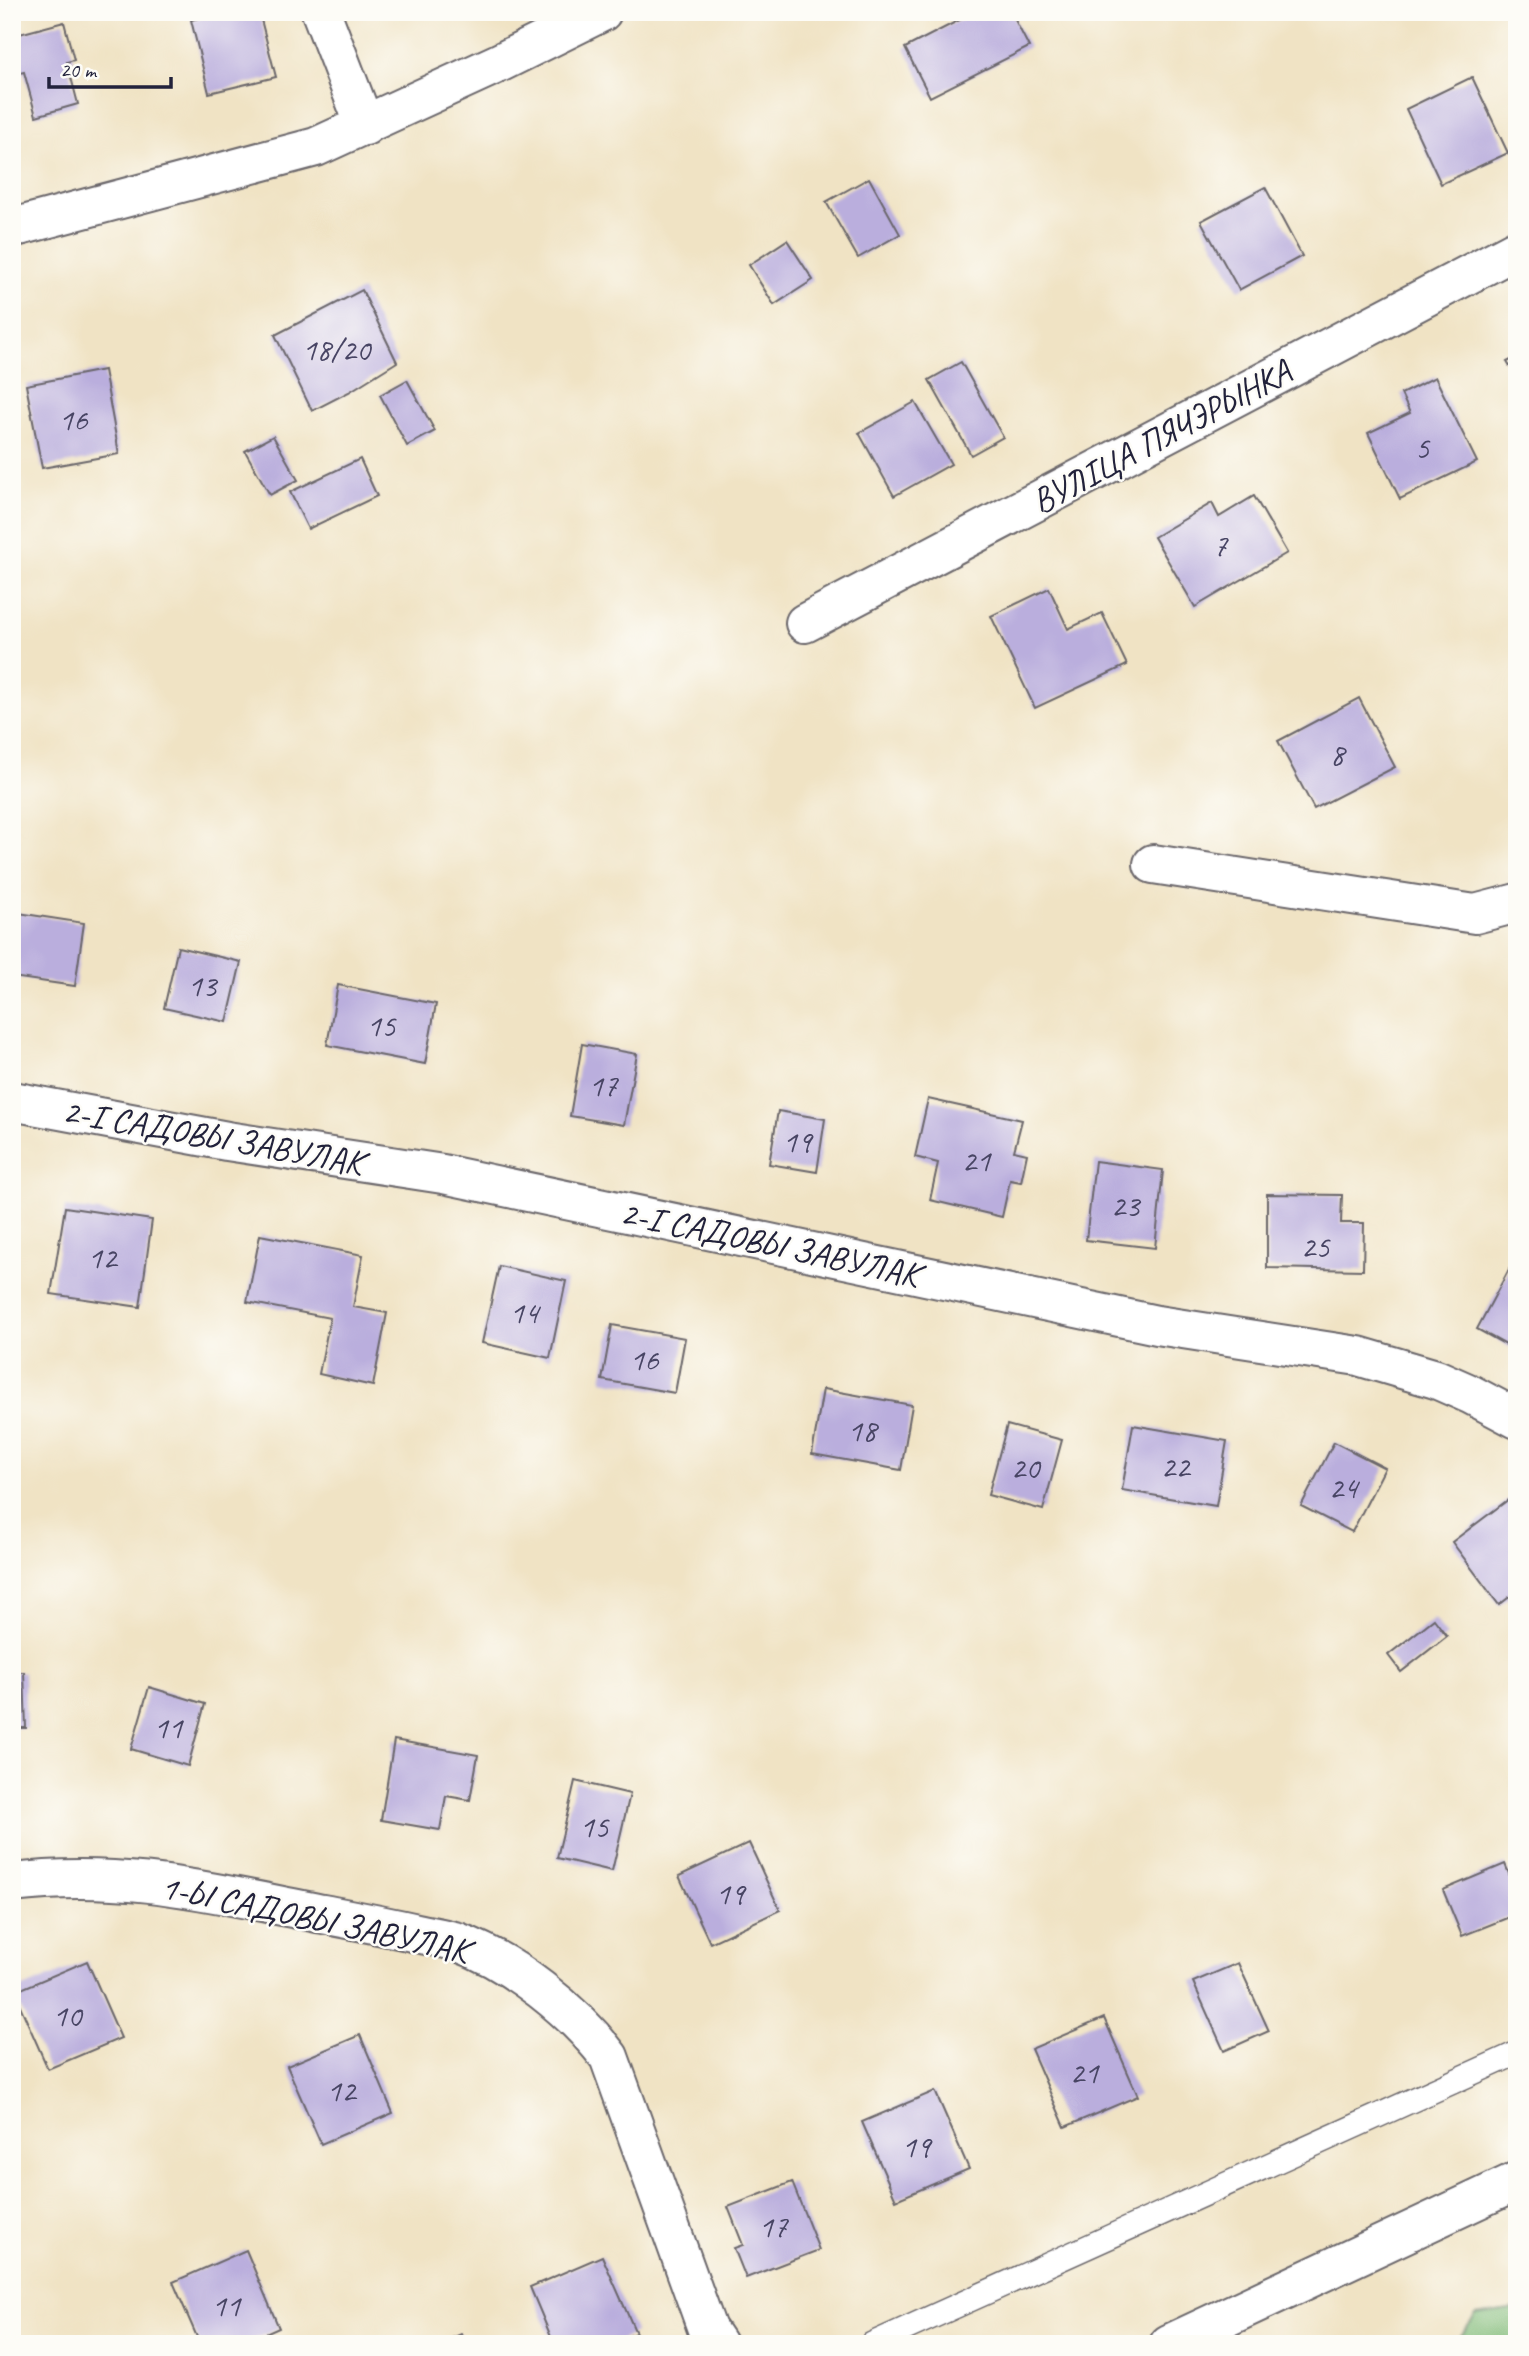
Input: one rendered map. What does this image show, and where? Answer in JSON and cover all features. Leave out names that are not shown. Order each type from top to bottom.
[{"type":"street","points":[[321,12],[365,126]]},
{"type":"street","points":[[12,228],[304,150],[365,126],[602,12]]},
{"type":"street","name":"ВУЛІЦА ПЯЧЭРЫНКА","points":[[805,623],[1517,249]]},
{"type":"street","points":[[1153,863],[1475,914],[1517,904]]},
{"type":"street","name":"2-І САДОВЫ ЗАВУЛАК","points":[[12,1101],[227,1141],[443,1174],[1157,1325],[1358,1356],[1436,1379],[1517,1419]]},
{"type":"street","name":"1-Ы САДОВЫ ЗАВУЛАК","points":[[12,1883],[68,1878],[142,1881],[196,1888],[458,1942],[517,1974],[554,2001],[593,2035],[609,2057],[620,2081],[707,2329],[717,2344]]},
{"type":"street","points":[[1169,2344],[1517,2181]]},
{"type":"lane","points":[[872,2344],[1517,2053]]},
{"type":"green space","points":[[1517,2309],[1517,2344],[1455,2344],[1476,2315]]},
{"type":"building","points":[[221,12],[259,12],[276,77],[209,93],[191,20]]},
{"type":"building","points":[[975,12],[1011,12],[1029,47],[930,97],[905,48]]},
{"type":"building","points":[[64,22],[74,60],[67,62],[78,104],[36,116],[24,72],[12,75],[12,36]]},
{"type":"building","points":[[1472,77],[1508,153],[1441,184],[1406,109]]},
{"type":"building","points":[[869,178],[900,234],[858,258],[826,202]]},
{"type":"building","points":[[1265,187],[1302,256],[1239,290],[1201,221]]},
{"type":"building","points":[[787,240],[813,280],[774,305],[749,265]]},
{"type":"building","points":[[362,290],[397,362],[312,411],[275,335]]},
{"type":"building","points":[[1517,357],[1517,379],[1507,362]]},
{"type":"building","points":[[961,362],[1003,437],[971,455],[929,380]]},
{"type":"building","points":[[104,370],[119,454],[42,468],[26,385]]},
{"type":"building","points":[[1435,377],[1477,462],[1400,499],[1368,433],[1410,413],[1401,394]]},
{"type":"building","points":[[407,380],[435,431],[407,446],[380,395]]},
{"type":"building","points":[[915,402],[951,464],[894,496],[859,433]]},
{"type":"building","points":[[273,436],[298,480],[270,495],[245,451]]},
{"type":"building","points":[[360,459],[377,496],[308,529],[290,492]]},
{"type":"building","points":[[1254,496],[1287,553],[1195,607],[1154,537],[1212,503],[1219,517]]},
{"type":"building","points":[[1049,588],[1068,629],[1102,613],[1127,665],[1035,708],[991,616]]},
{"type":"building","points":[[1359,698],[1395,767],[1314,809],[1278,741]]},
{"type":"building","points":[[12,912],[84,923],[75,986],[12,977]]},
{"type":"building","points":[[178,947],[241,962],[227,1022],[164,1008]]},
{"type":"building","points":[[338,985],[436,1004],[425,1064],[327,1045]]},
{"type":"building","points":[[582,1044],[637,1054],[624,1125],[570,1116]]},
{"type":"building","points":[[928,1099],[1022,1120],[1014,1151],[1027,1154],[1021,1182],[1010,1180],[1002,1217],[930,1200],[938,1163],[915,1157]]},
{"type":"building","points":[[778,1111],[825,1119],[817,1172],[769,1164]]},
{"type":"building","points":[[1095,1161],[1163,1170],[1155,1248],[1086,1240]]},
{"type":"building","points":[[1267,1194],[1342,1195],[1341,1223],[1364,1223],[1363,1270],[1267,1268]]},
{"type":"building","points":[[65,1207],[152,1220],[140,1307],[51,1294]]},
{"type":"building","points":[[260,1235],[363,1255],[353,1307],[387,1313],[373,1386],[319,1374],[330,1318],[247,1302]]},
{"type":"building","points":[[1514,1260],[1517,1262],[1517,1351],[1477,1329]]},
{"type":"building","points":[[499,1266],[566,1281],[550,1358],[482,1343]]},
{"type":"building","points":[[612,1325],[685,1338],[675,1393],[602,1380]]},
{"type":"building","points":[[823,1389],[912,1405],[901,1470],[812,1454]]},
{"type":"building","points":[[1007,1425],[1062,1440],[1043,1510],[988,1495]]},
{"type":"building","points":[[1133,1425],[1227,1441],[1216,1506],[1122,1490]]},
{"type":"building","points":[[1334,1442],[1385,1468],[1352,1532],[1301,1506]]},
{"type":"building","points":[[1517,1493],[1517,1591],[1499,1605],[1452,1542]]},
{"type":"building","points":[[1434,1619],[1447,1636],[1401,1672],[1388,1655]]},
{"type":"building","points":[[12,1672],[24,1672],[26,1728],[12,1728]]},
{"type":"building","points":[[149,1687],[205,1704],[188,1766],[131,1749]]},
{"type":"building","points":[[394,1740],[478,1755],[470,1800],[446,1796],[440,1830],[381,1820]]},
{"type":"building","points":[[575,1781],[630,1794],[612,1871],[557,1858]]},
{"type":"building","points":[[749,1843],[780,1910],[710,1943],[679,1876]]},
{"type":"building","points":[[1505,1864],[1517,1893],[1517,1914],[1462,1936],[1443,1890]]},
{"type":"building","points":[[87,1961],[121,2038],[48,2069],[14,1992]]},
{"type":"building","points":[[1238,1963],[1269,2031],[1224,2051],[1193,1982]]},
{"type":"building","points":[[1104,2018],[1138,2096],[1065,2127],[1031,2049]]},
{"type":"building","points":[[360,2035],[393,2113],[321,2144],[287,2066]]},
{"type":"building","points":[[935,2091],[969,2169],[896,2200],[862,2122]]},
{"type":"building","points":[[792,2182],[819,2250],[746,2278],[734,2248],[743,2245],[728,2207]]},
{"type":"building","points":[[246,2250],[279,2328],[243,2344],[200,2344],[173,2282]]},
{"type":"building","points":[[602,2256],[636,2333],[612,2344],[554,2344],[530,2287]]},
{"type":"building","points":[[461,2334],[465,2344],[439,2344]]}]
